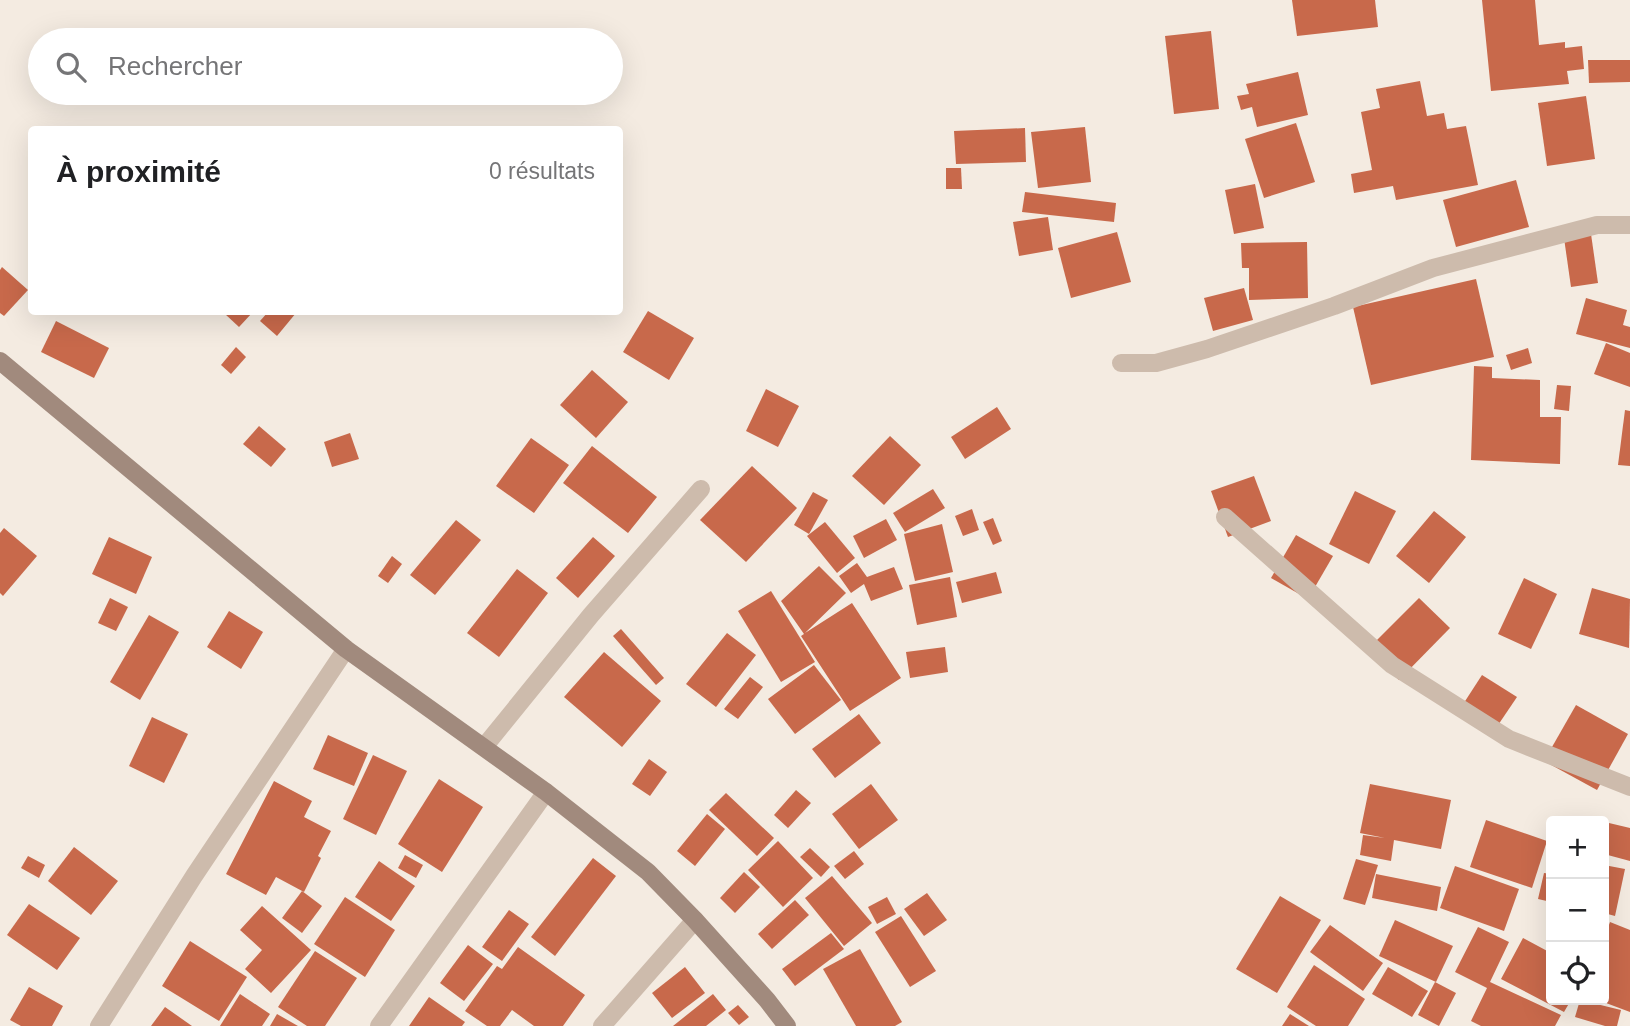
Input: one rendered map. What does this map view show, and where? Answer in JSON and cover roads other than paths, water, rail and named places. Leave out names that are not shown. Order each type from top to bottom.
[{"type":"main road","points":[[0,362],[346,649],[546,792],[648,872],[695,920],[787,1026]]},
{"type":"street","points":[[1121,363],[1156,363],[1206,349],[1334,306],[1433,268],[1597,225],[1630,225]]},
{"type":"street","points":[[484,747],[591,615],[701,489]]},
{"type":"street","points":[[1225,517],[1392,665],[1509,739],[1630,787]]},
{"type":"street","points":[[99,1026],[194,876],[346,649]]},
{"type":"street","points":[[379,1026],[546,792]]},
{"type":"street","points":[[602,1026],[695,920]]}]
